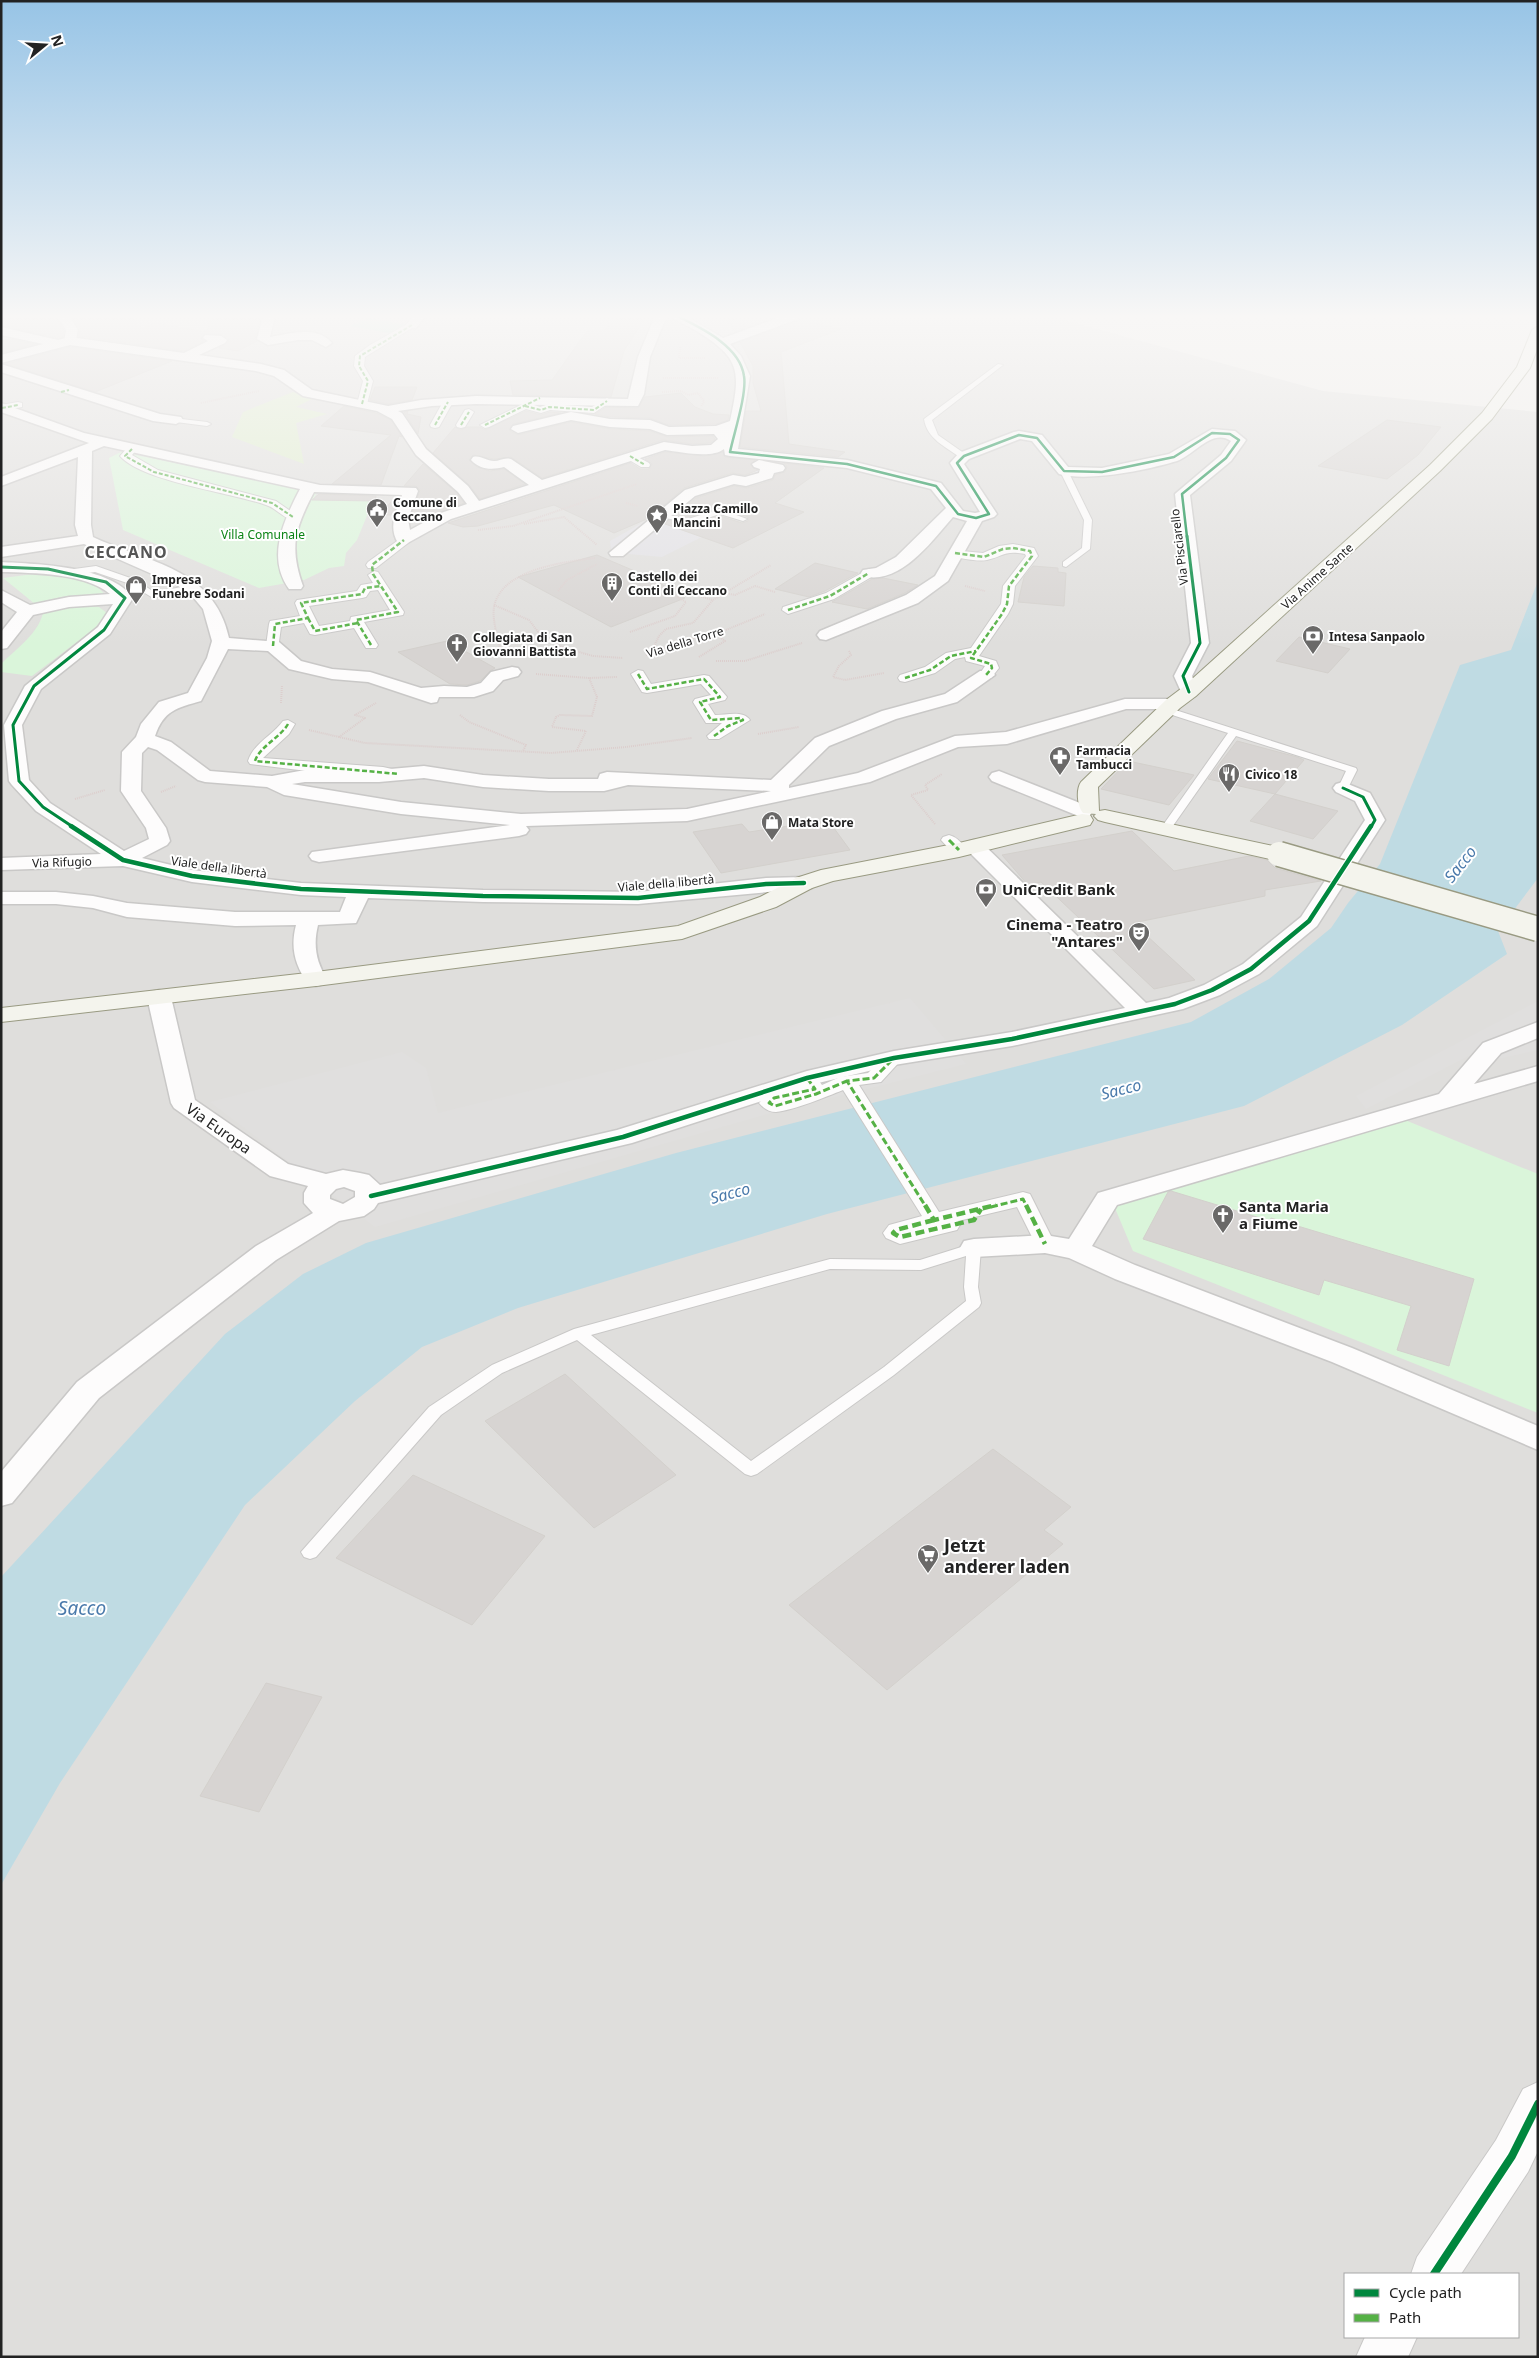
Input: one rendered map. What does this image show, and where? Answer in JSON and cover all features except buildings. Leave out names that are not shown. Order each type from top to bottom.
[{"type":"main road","name":"Via Anime Sante","points":[[1090,814],[1088,786],[1170,707],[1189,692],[1435,468],[1477,426]]},
{"type":"main road","points":[[1,1015],[316,979],[682,932],[768,902],[804,883],[829,875],[960,846],[1090,814],[1166,828],[1279,854],[1538,929]]},
{"type":"street","points":[[52,426],[79,436],[132,449],[320,489],[411,491],[400,519],[404,540]]},
{"type":"street","points":[[404,426],[421,452],[463,489],[476,507]]},
{"type":"street","points":[[518,429],[530,426]]},
{"type":"street","points":[[655,426],[668,431],[718,430],[727,426]]},
{"type":"street","points":[[735,426],[730,452],[847,464],[936,486],[958,514],[976,518],[989,514],[958,463],[964,456],[1019,435],[1037,438],[1064,471]]},
{"type":"street","points":[[371,645],[356,620],[398,612],[381,586],[373,569],[404,540],[446,516],[664,446],[692,450],[715,449],[725,440],[718,430]]},
{"type":"street","points":[[664,446],[660,440],[668,431]]},
{"type":"street","name":"Via Pisciarello","points":[[1064,471],[1102,472],[1174,457],[1212,433],[1230,434],[1239,440],[1226,458],[1182,494],[1200,643],[1183,676],[1189,692]]},
{"type":"street","points":[[4,486],[85,448],[103,442]]},
{"type":"street","points":[[85,448],[83,525],[86,539]]},
{"type":"street","points":[[132,449],[126,456],[154,472],[272,503],[293,517]]},
{"type":"street","points":[[614,555],[628,541],[663,516],[690,493],[733,479],[746,482],[768,475],[766,471],[778,468],[722,457],[715,449]]},
{"type":"street","points":[[630,456],[645,466]]},
{"type":"street","points":[[478,460],[491,466],[506,462],[539,485]]},
{"type":"street","points":[[296,586],[288,569],[285,541],[293,517],[309,487]]},
{"type":"street","points":[[788,610],[830,596],[869,573],[880,574],[886,572],[907,556],[953,509]]},
{"type":"street","points":[[823,637],[912,599],[940,581],[976,518]]},
{"type":"street","points":[[1,552],[86,539],[108,551],[163,570],[193,588],[216,613],[222,643],[194,697],[165,706],[150,724],[145,739],[132,752],[131,787],[156,828],[160,841],[123,860]]},
{"type":"street","points":[[776,786],[822,742],[889,715],[951,698],[986,675],[992,668],[991,664],[971,658],[1007,604],[1011,584],[1032,556],[1030,551],[1013,548],[1003,549],[984,557],[955,553]]},
{"type":"street","points":[[1,567],[48,569],[106,582],[125,598]]},
{"type":"street","points":[[358,623],[315,631],[301,603],[362,594],[365,588],[381,586]]},
{"type":"street","points":[[1,594],[27,611]]},
{"type":"street","points":[[1,644],[27,611],[70,602],[125,598]]},
{"type":"street","name":"Viale della libertà","points":[[125,598],[104,630],[34,686],[13,725],[19,781],[43,808],[123,860],[192,876],[301,889],[483,896],[638,898],[766,884],[804,883]]},
{"type":"street","points":[[273,646],[275,624],[308,618]]},
{"type":"street","points":[[222,643],[273,646],[295,665],[332,674],[370,677],[417,693],[444,691],[468,693],[487,686],[497,676],[512,672]]},
{"type":"street","points":[[905,678],[930,670],[951,656],[976,651]]},
{"type":"street","points":[[638,674],[647,689],[704,679],[720,697],[700,702],[711,720],[741,718],[743,720],[728,726],[714,736]]},
{"type":"street","points":[[934,715],[953,706],[951,698]]},
{"type":"street","points":[[272,782],[284,789],[400,808],[521,820],[687,815],[863,778],[956,742],[1007,738],[1125,704],[1170,707]]},
{"type":"street","points":[[288,724],[254,760],[299,766],[383,770],[399,774]]},
{"type":"street","points":[[145,739],[164,746],[205,776],[272,782],[305,776],[424,772],[483,781],[549,785],[604,785],[624,780]]},
{"type":"street","points":[[568,775],[624,780],[776,786],[828,786]]},
{"type":"street","points":[[1000,777],[1090,814]]},
{"type":"street","points":[[370,1196],[623,1137],[808,1078],[894,1058],[1012,1039],[1175,1004],[1212,990],[1251,969],[1309,921],[1375,820],[1363,797],[1343,788]]},
{"type":"street","points":[[319,856],[576,822],[586,819]]},
{"type":"street","points":[[960,846],[1141,1011]]},
{"type":"street","name":"Via Rifugio","points":[[1,864],[123,860]]},
{"type":"street","points":[[1,898],[56,898],[94,902],[127,910],[235,919],[348,918],[360,891]]},
{"type":"street","points":[[309,918],[303,934],[305,958],[307,967],[316,979]]},
{"type":"street","name":"Via Europa","points":[[158,997],[183,1103],[279,1170],[327,1183]]},
{"type":"street","points":[[1448,1099],[1492,1048],[1538,1029]]},
{"type":"street","points":[[808,1078],[815,1089],[774,1098],[769,1102],[776,1106],[816,1094],[850,1087],[874,1078],[894,1058]]},
{"type":"street","points":[[1076,1250],[1107,1199],[1538,1073]]},
{"type":"street","points":[[850,1087],[931,1214]]},
{"type":"street","points":[[343,1178],[357,1179],[368,1184],[371,1191],[370,1196],[362,1206],[353,1210],[334,1212],[325,1210],[318,1203],[317,1193],[327,1183],[343,1178]]},
{"type":"street","points":[[981,1209],[974,1220],[900,1237],[893,1233],[931,1214],[981,1209],[1023,1199],[1045,1244]]},
{"type":"street","points":[[1,1494],[88,1390],[266,1253],[334,1212]]},
{"type":"street","points":[[974,1248],[1045,1244],[1076,1250],[1125,1272],[1342,1355],[1538,1439]]},
{"type":"street","points":[[1435,2273],[1512,2156],[1538,2104]]},
{"type":"street","points":[[1380,2357],[1392,2338]]},
{"type":"lane","points":[[928,426],[933,435],[964,456]]},
{"type":"lane","points":[[1064,471],[1088,520],[1086,549],[1066,564]]},
{"type":"lane","points":[[663,516],[688,522],[720,511],[743,519]]},
{"type":"lane","points":[[67,573],[96,569],[133,582],[153,595],[193,588]]},
{"type":"lane","points":[[1170,707],[1234,732],[1352,770],[1343,788]]},
{"type":"lane","points":[[1166,828],[1234,732]]},
{"type":"lane","points":[[310,1552],[435,1411],[497,1369],[579,1334],[830,1264],[921,1265],[974,1248],[971,1287],[974,1303],[897,1365],[751,1470],[579,1334]]},
{"type":"path","points":[[614,555],[564,517],[513,526],[642,482]]},
{"type":"path","points":[[558,591],[567,580],[614,555]]},
{"type":"path","points":[[614,555],[578,560],[515,577],[504,587],[494,605],[501,652],[512,672],[589,678],[612,678],[638,674],[692,662],[725,640],[716,634]]},
{"type":"path","points":[[650,652],[666,628],[693,623],[713,600],[771,565]]},
{"type":"path","points":[[940,581],[996,593],[1011,584]]},
{"type":"path","points":[[668,584],[679,591],[713,600]]},
{"type":"path","points":[[725,593],[736,595],[755,586],[779,593]]},
{"type":"path","points":[[630,632],[675,616],[686,602],[678,597],[679,591]]},
{"type":"path","points":[[709,660],[745,661],[823,637],[851,651],[851,655],[835,672],[833,677],[837,680],[852,679],[876,672],[905,678]]},
{"type":"path","points":[[295,665],[282,681],[280,717],[288,724],[338,738],[365,743],[551,753],[626,748],[714,736],[759,734],[805,726]]},
{"type":"path","points":[[576,750],[586,731],[552,727],[556,717],[560,715],[592,716],[597,697],[589,678]]},
{"type":"path","points":[[338,738],[365,718],[355,715],[417,693],[433,703],[461,715],[469,722],[526,745],[523,751]]},
{"type":"path","points":[[940,775],[925,785],[928,790],[911,795],[960,846]]},
{"type":"path","points":[[43,808],[131,787],[151,795],[205,776]]},
{"type":"shaded area","points":[[1,426],[1538,426],[1538,2357],[1,2357]]},
{"type":"shaded area","points":[[616,426],[729,428],[726,452],[734,458],[778,465],[761,473],[696,458],[683,452],[589,477],[578,469],[649,437]]},
{"type":"shaded area","name":"Piazza Camillo Mancini","points":[[665,510],[701,520],[681,530],[702,537],[662,557],[617,553],[611,550],[610,541]]},
{"type":"shaded area","points":[[910,998],[966,1064],[771,1113],[375,1227],[210,1102],[402,1052],[426,1068],[438,1113]]},
{"type":"shaded area","points":[[1538,1001],[1538,1020],[1366,1109],[1356,1096]]},
{"type":"shaded area","points":[[1538,1038],[1538,1050],[1493,1060],[1506,1047]]},
{"type":"green space","points":[[237,426],[297,426],[304,464],[232,437]]},
{"type":"green space","name":"Villa Comunale","points":[[121,452],[317,492],[313,500],[373,501],[357,540],[346,553],[344,566],[329,568],[304,580],[259,588],[123,530],[109,458]]},
{"type":"green space","points":[[41,573],[85,581],[100,589],[106,596],[70,596],[35,604],[3,578]]},
{"type":"green space","points":[[83,605],[99,607],[107,613],[94,629],[32,676],[1,672],[1,664],[20,647],[36,628],[43,613],[65,607]]},
{"type":"green space","points":[[1400,1118],[1538,1174],[1538,1413],[1133,1251],[1112,1201]]},
{"type":"water","name":"Sacco","points":[[1538,581],[1538,878],[1498,931],[1507,954],[1402,1025],[1244,1106],[827,1214],[518,1308],[422,1347],[355,1401],[245,1505],[60,1783],[1,1885],[1,1577],[225,1334],[303,1274],[366,1243],[676,1153],[1191,1022],[1269,979],[1331,928],[1348,903],[1380,864],[1460,665],[1511,650]]},
{"type":"marked path","points":[[132,449],[125,456],[154,472],[272,503],[293,517]]},
{"type":"marked path","points":[[630,456],[645,465]]},
{"type":"marked path","points":[[371,645],[356,620],[398,612],[373,574],[372,565],[404,540]]},
{"type":"marked path","points":[[955,553],[984,557],[1003,549],[1013,548],[1030,551],[1032,556],[1009,586],[1007,604],[1002,614],[971,658],[991,664],[992,668],[986,675]]},
{"type":"marked path","points":[[788,610],[830,596],[869,573]]},
{"type":"marked path","points":[[273,646],[275,624],[308,618],[301,603],[362,594],[365,588],[381,586]]},
{"type":"marked path","points":[[308,618],[315,631],[358,623]]},
{"type":"marked path","points":[[905,678],[930,670],[951,656],[976,651]]},
{"type":"marked path","points":[[638,674],[647,689],[704,679],[720,697],[700,702],[711,720],[741,718],[743,720],[728,726],[714,736]]},
{"type":"marked path","points":[[288,724],[284,731],[257,755],[255,761],[299,766],[383,771],[399,774]]},
{"type":"marked path","points":[[949,840],[959,850]]},
{"type":"marked path","points":[[892,1060],[874,1078],[847,1081],[934,1220],[1023,1199],[1045,1244]]},
{"type":"marked path","points":[[807,1078],[815,1089],[774,1098],[769,1103],[775,1106],[816,1094],[847,1081]]},
{"type":"marked path","points":[[934,1220],[896,1230],[893,1233],[900,1237],[974,1220],[981,1209]]},
{"type":"cycle path","points":[[736,426],[730,452],[847,464],[936,486],[958,514],[976,518],[989,514],[957,463],[964,456],[1019,435],[1037,438],[1064,471],[1102,472],[1174,457],[1212,433],[1230,434],[1239,440],[1226,458],[1182,494],[1200,643],[1183,676],[1189,692]]},
{"type":"cycle path","points":[[1,567],[48,569],[106,582],[125,598],[104,630],[34,686],[13,725],[19,781],[43,807],[123,860],[192,876],[301,889],[483,896],[638,898],[766,884],[804,883]]},
{"type":"cycle path","points":[[371,1196],[623,1137],[807,1078],[894,1058],[1012,1039],[1175,1004],[1212,990],[1251,969],[1309,921],[1375,820],[1363,797],[1343,788]]},
{"type":"cycle path","points":[[1435,2273],[1512,2156],[1538,2104]]},
{"type":"place","name":"Comune di Ceccano","points":[[377,528]]},
{"type":"place","name":"Piazza Camillo Mancini","points":[[657,534]]},
{"type":"place","name":"Castello dei Conti di Ceccano","points":[[612,602]]},
{"type":"place","name":"Impresa Funebre Sodani","points":[[136,605]]},
{"type":"place","name":"Intesa Sanpaolo","points":[[1313,655]]},
{"type":"place","name":"Collegiata di San Giovanni Battista","points":[[457,663]]},
{"type":"place","name":"Farmacia Tambucci","points":[[1060,776]]},
{"type":"place","name":"Civico 18","points":[[1229,793]]},
{"type":"place","name":"Mata Store","points":[[772,841]]},
{"type":"place","name":"UniCredit Bank","points":[[986,908]]},
{"type":"place","name":"Cinema - Teatro \"Antares\"","points":[[1139,952]]},
{"type":"place","name":"Santa Maria a Fiume","points":[[1223,1234]]},
{"type":"place","name":"Jetzt anderer laden","points":[[928,1574]]},
{"type":"district","name":"CECCANO","points":[[126,552]]}]
